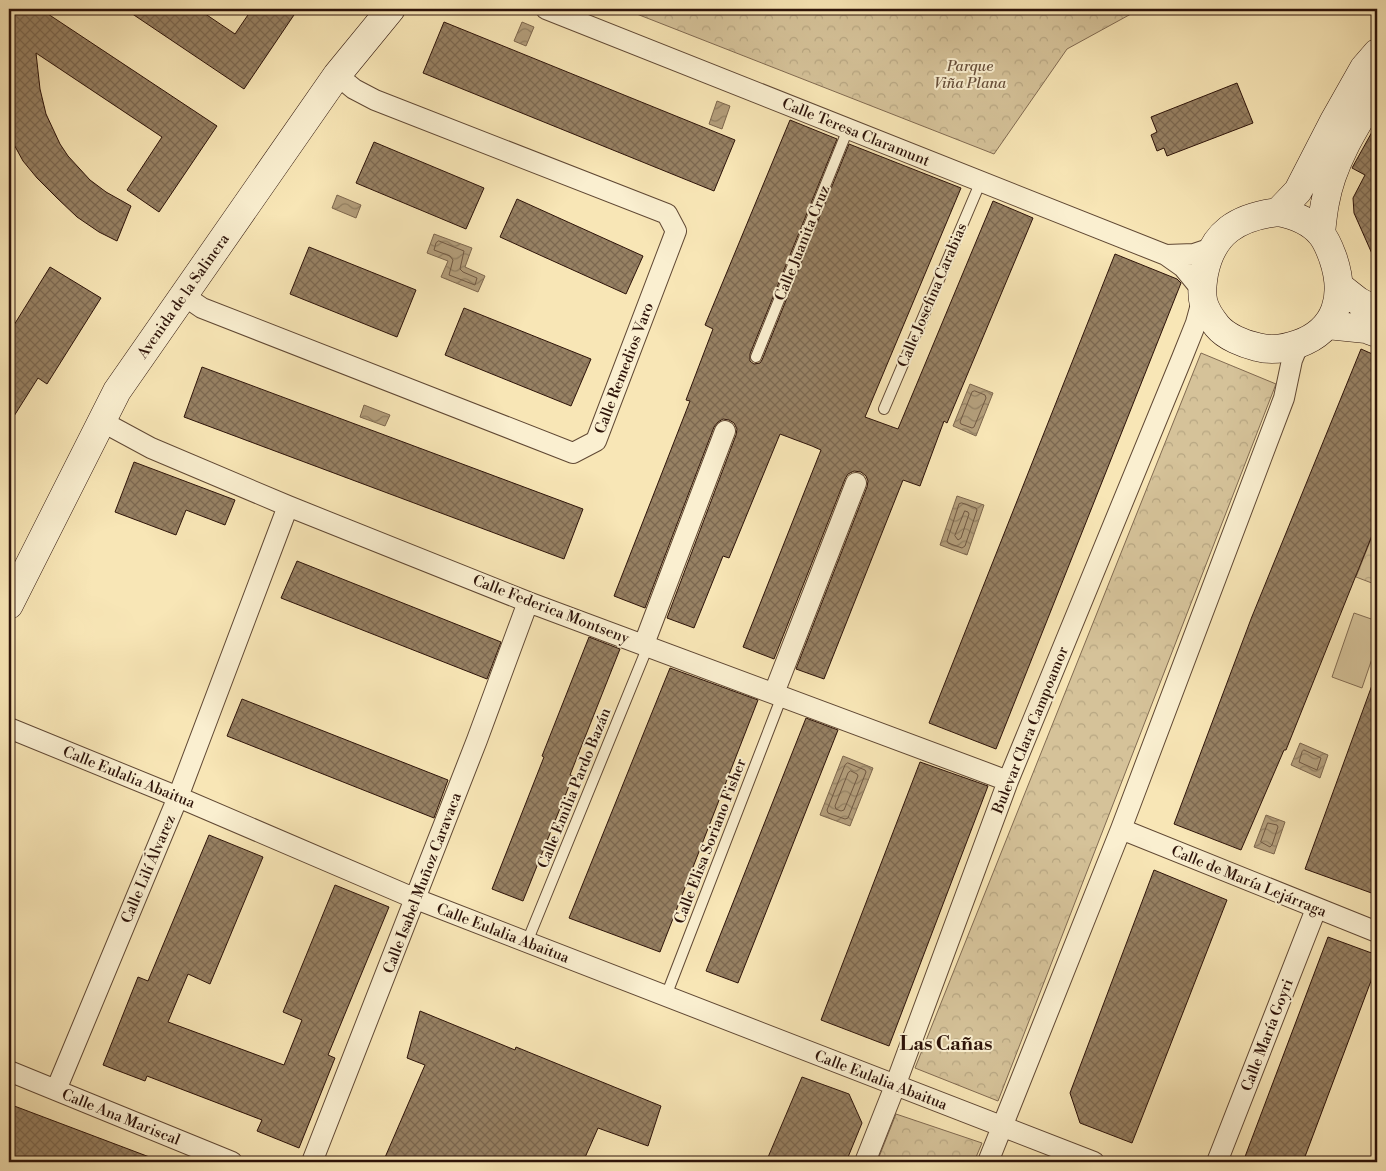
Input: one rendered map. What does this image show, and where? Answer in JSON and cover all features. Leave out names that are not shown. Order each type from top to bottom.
[{"type":"street","name":"Avenida de la Salinera","points":[[9,605],[117,391],[337,76],[391,9]]},
{"type":"street","name":"Calle Teresa Claramunt","points":[[546,9],[1166,255],[1183,267],[1202,295]]},
{"type":"street","points":[[1278,212],[1298,191],[1364,68],[1377,53]]},
{"type":"street","name":"Calle Remedios Varo","points":[[183,295],[202,308],[573,453],[596,441],[676,232],[667,214],[375,100],[354,89],[337,76]]},
{"type":"street","points":[[1321,234],[1325,202],[1332,175],[1353,131],[1377,91]]},
{"type":"street","points":[[1278,212],[1292,215],[1306,222],[1321,234],[1336,267],[1339,286],[1338,302],[1328,325],[1316,336],[1299,344],[1281,349],[1262,348],[1246,344],[1220,329],[1210,316],[1202,295],[1206,264],[1212,248],[1226,231],[1245,220],[1263,214],[1278,212]]},
{"type":"street","name":"Calle Teresa Claramunt","points":[[1166,255],[1194,254],[1212,248]]},
{"type":"street","points":[[1339,286],[1358,301],[1377,311]]},
{"type":"street","name":"Bulevar Clara Campoamor","points":[[865,1162],[896,1086],[1008,781],[1196,323],[1202,295]]},
{"type":"street","points":[[1328,325],[1366,329],[1377,333]]},
{"type":"street","points":[[988,1162],[1121,829],[1284,398],[1292,360],[1299,344]]},
{"type":"street","name":"Calle Federica Montseny","points":[[101,421],[151,448],[288,506],[528,602],[1008,781]]},
{"type":"street","points":[[646,645],[725,431]]},
{"type":"street","points":[[778,695],[856,482]]},
{"type":"street","name":"Calle Lilí Álvarez","points":[[56,1090],[178,797],[288,506]]},
{"type":"street","name":"Calle Isabel Muñoz Caravaca","points":[[312,1162],[416,899],[528,602]]},
{"type":"street","name":"Calle Eulalia Abaitua","points":[[9,728],[178,797],[416,899],[1094,1162]]},
{"type":"street","name":"Calle de María Lejárraga","points":[[1121,829],[1377,932]]},
{"type":"street","name":"Calle María Goyri","points":[[1217,1162],[1316,908]]},
{"type":"street","name":"Calle Ana Mariscal","points":[[9,1072],[232,1162]]},
{"type":"lane","name":"Calle Juanita Cruz","points":[[756,358],[848,129]]},
{"type":"lane","name":"Calle Josefina Carabias","points":[[884,409],[981,181]]},
{"type":"lane","name":"Calle Emilia Pardo Bazán","points":[[527,942],[646,645]]},
{"type":"lane","name":"Calle Elisa Soriano Fisher","points":[[666,996],[778,695]]},
{"type":"green space","name":"Parque Viña Plana","points":[[624,9],[1140,9],[1067,49],[994,154]]},
{"type":"green space","points":[[1201,353],[1276,384],[998,1101],[915,1068]]},
{"type":"green space","points":[[1375,529],[1377,529],[1377,585],[1356,577]]},
{"type":"green space","points":[[1354,613],[1377,621],[1377,644],[1362,688],[1332,677]]},
{"type":"green space","points":[[896,1114],[982,1143],[974,1162],[877,1162]]},
{"type":"water","points":[[522,22],[534,27],[526,46],[514,41]]},
{"type":"water","points":[[717,101],[730,106],[722,129],[709,124]]},
{"type":"water","points":[[337,195],[361,205],[356,218],[332,208]]},
{"type":"water","points":[[434,234],[472,248],[465,267],[485,276],[478,292],[441,277],[448,261],[427,253]]},
{"type":"water","points":[[970,384],[993,393],[976,436],[953,426]]},
{"type":"water","points":[[364,405],[390,415],[385,426],[360,417]]},
{"type":"water","points":[[957,496],[984,505],[967,555],[940,545]]},
{"type":"water","points":[[1300,743],[1328,755],[1320,778],[1291,765]]},
{"type":"water","points":[[843,756],[873,768],[850,826],[820,815]]},
{"type":"water","points":[[1266,815],[1285,822],[1274,854],[1254,847]]},
{"type":"building","points":[[9,9],[50,9],[48,14],[217,126],[159,212],[127,190],[162,137],[36,53],[40,89],[46,114],[60,144],[68,156],[90,180],[106,192],[131,206],[117,241],[99,232],[77,217],[57,198],[23,161],[11,139],[9,133]]},
{"type":"building","points":[[125,9],[198,9],[235,34],[252,9],[298,9],[244,89]]},
{"type":"building","points":[[444,22],[735,140],[714,191],[423,73]]},
{"type":"building","points":[[1237,83],[1253,123],[1167,156],[1164,148],[1157,151],[1151,135],[1157,132],[1151,117]]},
{"type":"building","points":[[790,120],[837,139],[750,354],[750,361],[754,364],[760,363],[762,360],[849,144],[961,188],[865,417],[898,429],[993,201],[1033,218],[947,423],[944,421],[920,486],[903,480],[824,679],[796,669],[867,487],[868,481],[866,476],[861,472],[854,471],[848,474],[845,479],[774,659],[743,647],[821,450],[812,446],[780,434],[729,558],[723,556],[694,628],[667,618],[736,435],[737,429],[734,423],[723,419],[718,422],[714,427],[645,608],[614,596],[690,401],[686,400],[713,329],[705,325]]},
{"type":"building","points":[[1377,123],[1377,265],[1354,213],[1353,198],[1365,175],[1352,168]]},
{"type":"building","points":[[374,142],[484,188],[466,229],[356,183]]},
{"type":"building","points":[[517,199],[643,256],[626,294],[500,237]]},
{"type":"building","points":[[309,247],[416,290],[397,337],[290,294]]},
{"type":"building","points":[[1115,254],[1177,279],[1181,283],[996,749],[929,723]]},
{"type":"building","points":[[50,267],[101,298],[47,384],[38,378],[9,424],[9,333]]},
{"type":"building","points":[[464,308],[591,359],[571,406],[445,355]]},
{"type":"building","points":[[1361,349],[1377,356],[1377,523],[1286,750],[1284,750],[1241,850],[1174,824],[1251,619]]},
{"type":"building","points":[[202,367],[583,509],[564,559],[184,417]]},
{"type":"building","points":[[134,462],[235,500],[225,525],[186,510],[176,535],[115,512]]},
{"type":"building","points":[[297,561],[501,642],[487,679],[281,598]]},
{"type":"building","points":[[589,637],[620,649],[570,775],[573,776],[523,901],[492,889]]},
{"type":"building","points":[[670,668],[758,700],[660,952],[569,918]]},
{"type":"building","points":[[1375,677],[1377,678],[1377,895],[1305,869]]},
{"type":"building","points":[[242,699],[448,780],[434,818],[227,736]]},
{"type":"building","points":[[806,718],[838,730],[738,983],[706,971]]},
{"type":"building","points":[[920,762],[988,786],[889,1046],[821,1020]]},
{"type":"building","points":[[209,835],[263,857],[210,984],[188,974],[168,1022],[284,1065],[302,1020],[283,1012],[335,885],[389,907],[328,1055],[335,1058],[299,1148],[257,1131],[262,1120],[147,1076],[145,1081],[103,1065],[138,977],[148,981]]},
{"type":"building","points":[[1154,870],[1227,900],[1132,1143],[1080,1123],[1070,1093]]},
{"type":"building","points":[[1328,937],[1377,955],[1377,965],[1303,1162],[1243,1162]]},
{"type":"building","points":[[420,1011],[515,1050],[516,1047],[661,1106],[648,1146],[598,1128],[583,1162],[383,1162],[425,1065],[407,1058]]},
{"type":"building","points":[[802,1077],[849,1094],[862,1123],[846,1162],[766,1162]]},
{"type":"building","points":[[9,1104],[160,1161],[9,1162]]},
{"type":"district","name":"Las Cañas","points":[[946,1043]]}]
